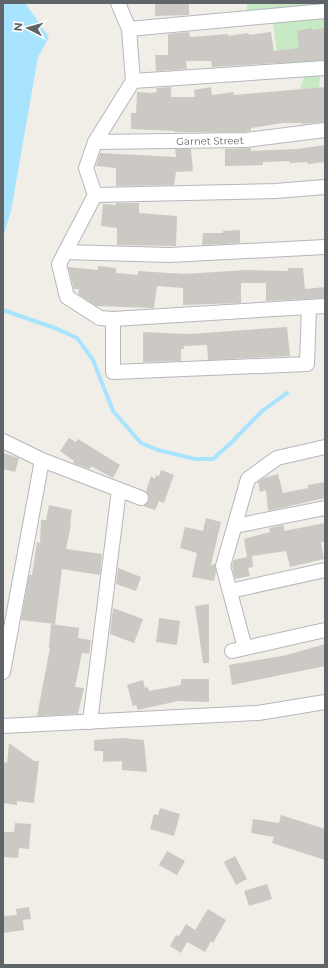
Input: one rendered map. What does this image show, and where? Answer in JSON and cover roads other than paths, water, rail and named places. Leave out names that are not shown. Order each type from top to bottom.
[{"type":"street","points":[[118,3],[129,28],[133,81],[95,142],[86,168],[94,194],[59,264],[67,297],[100,318],[113,319],[325,306]]},
{"type":"street","points":[[129,28],[325,11]]},
{"type":"street","points":[[133,81],[325,68]]},
{"type":"street","name":"Garnet Street","points":[[95,142],[246,140],[325,130]]},
{"type":"street","points":[[94,194],[275,191],[325,187]]},
{"type":"street","points":[[65,252],[168,255],[325,247]]},
{"type":"street","points":[[113,319],[114,372],[307,364],[309,307]]},
{"type":"street","points":[[3,441],[42,460],[141,498]]},
{"type":"street","points":[[246,648],[224,566],[248,479],[277,458],[325,447]]},
{"type":"street","points":[[3,672],[42,460]]},
{"type":"street","points":[[90,722],[119,490]]},
{"type":"street","points":[[235,526],[325,508]]},
{"type":"street","points":[[230,591],[325,570]]},
{"type":"street","points":[[232,651],[325,630]]},
{"type":"street","points":[[3,726],[258,713],[325,702]]},
{"type":"water","points":[[3,3],[25,3],[49,37],[38,57],[11,211],[3,237]]},
{"type":"waterway","points":[[3,310],[55,328],[77,338],[93,360],[113,411],[141,443],[158,450],[195,459],[213,459],[262,411],[287,393]]}]
